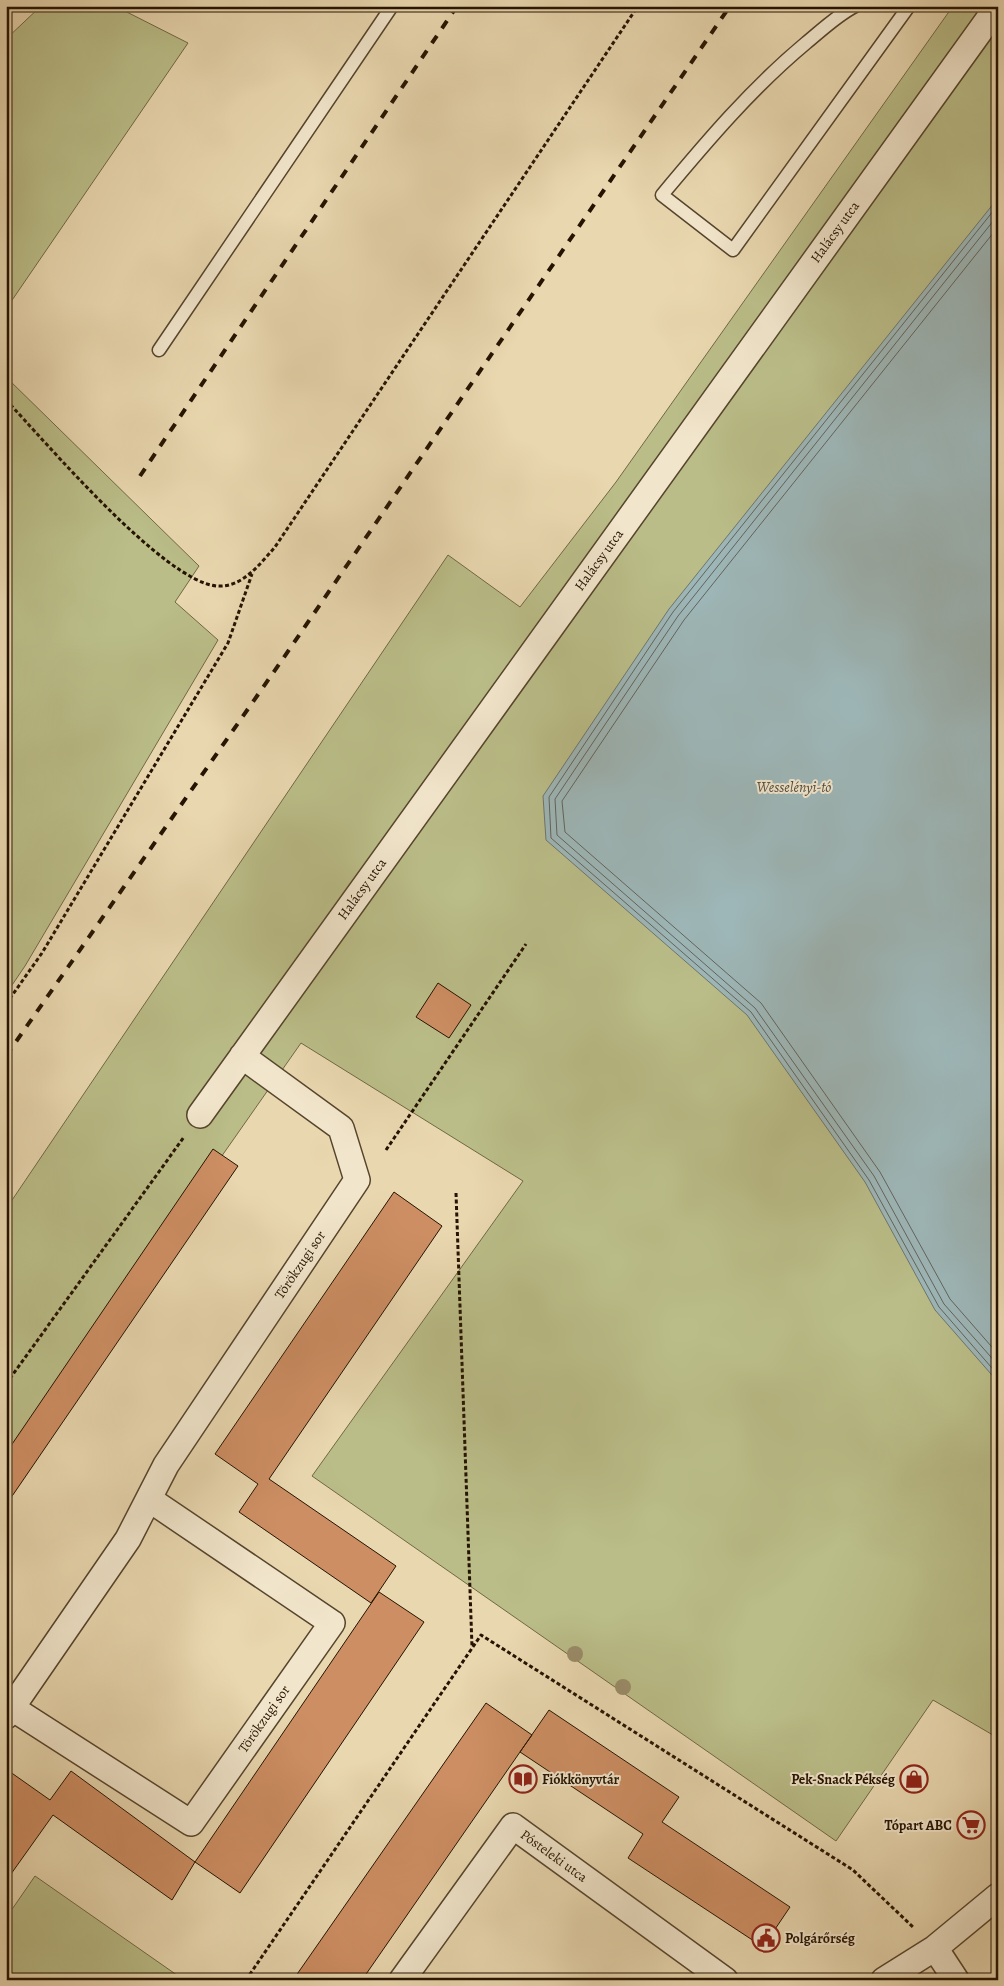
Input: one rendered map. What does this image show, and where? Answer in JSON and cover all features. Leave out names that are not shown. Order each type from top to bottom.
[{"type":"street","name":"Halácsy utca","points":[[200,1115],[998,6]]},
{"type":"street","name":"Törökzugi sor","points":[[148,1499],[332,1623],[191,1823],[9,1712],[128,1540],[148,1499],[166,1465],[357,1180],[341,1128],[242,1056]]},
{"type":"street","name":"Pósteleki utca","points":[[402,1980],[512,1826],[725,1980]]},
{"type":"street","points":[[884,1980],[935,1948],[998,1896]]},
{"type":"street","points":[[935,1948],[956,1980]]},
{"type":"lane","points":[[159,350],[392,6]]},
{"type":"lane","points":[[855,6],[841,13],[780,65],[720,125],[662,195],[733,250],[909,6]]},
{"type":"path","points":[[6,400],[138,538],[168,562],[200,581],[217,586],[233,583],[252,573],[275,547],[638,6]]},
{"type":"path","points":[[6,1004],[42,953],[228,642],[252,573]]},
{"type":"path","points":[[386,1150],[526,944]]},
{"type":"path","points":[[6,1384],[200,1115]]},
{"type":"path","points":[[456,1193],[472,1648]]},
{"type":"path","points":[[246,1980],[481,1635],[853,1870],[935,1948]]},
{"type":"green space","points":[[41,6],[115,6],[188,43],[6,309],[6,39]]},
{"type":"green space","points":[[953,6],[998,6],[998,1738],[933,1700],[836,1841],[312,1476],[523,1181],[301,1043],[6,1464],[6,1209],[448,555],[520,607],[616,482]]},
{"type":"green space","points":[[6,377],[199,566],[175,602],[218,640],[25,966],[6,994]]},
{"type":"green space","points":[[35,1876],[184,1980],[6,1980],[6,1918]]},
{"type":"water","name":"Wesselényi-tó","points":[[998,198],[998,1382],[935,1310],[865,1182],[747,1015],[546,840],[543,796],[669,609]]},
{"type":"building","points":[[438,983],[471,1005],[449,1038],[416,1017]]},
{"type":"building","points":[[213,1149],[238,1166],[6,1505],[6,1453]]},
{"type":"building","points":[[394,1192],[442,1226],[269,1479],[396,1566],[371,1603],[239,1512],[258,1484],[215,1454]]},
{"type":"building","points":[[379,1592],[424,1622],[240,1893],[195,1862]]},
{"type":"building","points":[[486,1703],[532,1735],[362,1980],[293,1980]]},
{"type":"building","points":[[549,1710],[679,1797],[662,1822],[790,1907],[763,1947],[628,1858],[643,1834],[520,1752]]},
{"type":"building","points":[[6,1769],[50,1800],[71,1771],[195,1862],[172,1900],[53,1815],[6,1881]]},
{"type":"railway","points":[[140,476],[457,6]]},
{"type":"railway","points":[[6,1056],[280,663],[730,6]]},
{"type":"place","name":"Fiókkönyvtár","points":[[523,1779]]},
{"type":"place","name":"Pek-Snack Pékség","points":[[914,1779]]},
{"type":"place","name":"Tópart ABC","points":[[971,1825]]},
{"type":"place","name":"Polgárőrség","points":[[766,1938]]}]
